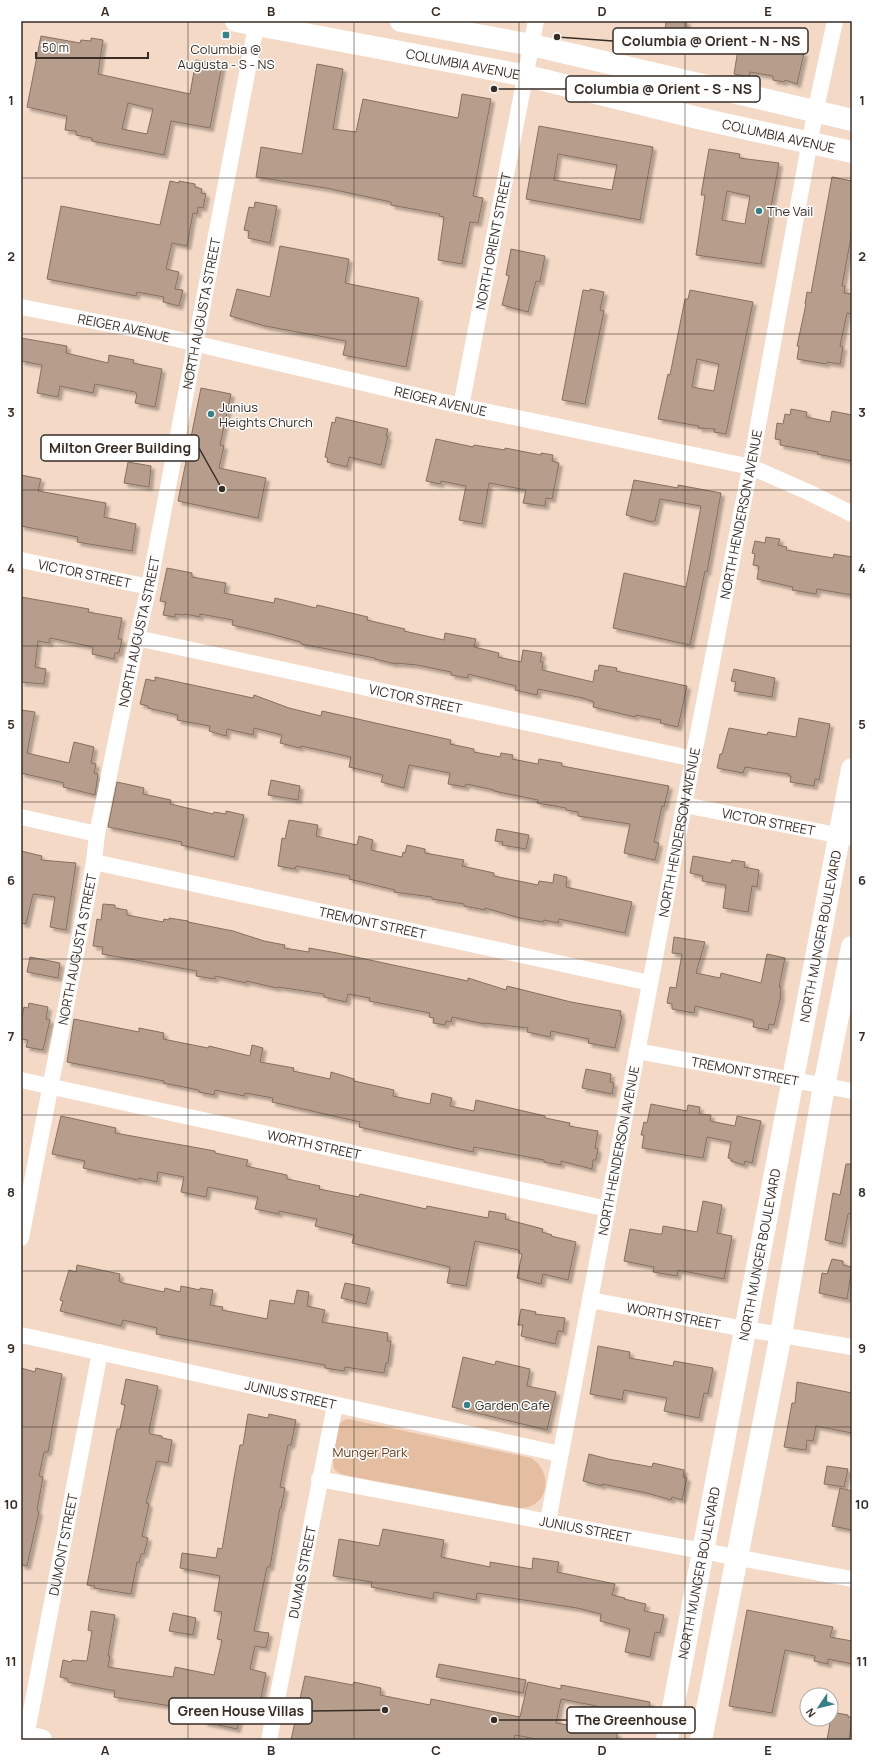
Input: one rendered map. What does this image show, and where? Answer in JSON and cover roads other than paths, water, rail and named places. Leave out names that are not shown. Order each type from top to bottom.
[{"type":"main road","points":[[401,21],[532,45],[815,113],[852,120]]},
{"type":"main road","name":"COLUMBIA AVENUE","points":[[250,22],[527,76],[852,152]]},
{"type":"main road","name":"NORTH MUNGER BOULEVARD","points":[[667,1740],[746,1329],[792,1079],[846,837],[852,769]]},
{"type":"main road","points":[[701,1740],[781,1334],[824,1086],[852,947]]},
{"type":"street","name":"NORTH ORIENT STREET","points":[[461,406],[527,76],[536,21]]},
{"type":"street","name":"NORTH HENDERSON AVENUE","points":[[548,1521],[684,805],[751,467],[815,113],[835,21]]},
{"type":"street","name":"NORTH AUGUSTA STREET","points":[[21,1238],[94,862],[97,834],[149,586],[194,344],[250,22]]},
{"type":"street","name":"REIGER AVENUE","points":[[21,307],[134,330],[461,406],[751,467],[808,492],[852,514]]},
{"type":"street","name":"VICTOR STREET","points":[[21,560],[149,586]]},
{"type":"street","name":"VICTOR STREET","points":[[137,638],[694,759]]},
{"type":"street","name":"VICTOR STREET","points":[[684,805],[846,837]]},
{"type":"street","points":[[21,817],[97,834]]},
{"type":"street","name":"TREMONT STREET","points":[[94,862],[650,983]]},
{"type":"street","name":"TREMONT STREET","points":[[637,1050],[852,1091]]},
{"type":"street","name":"WORTH STREET","points":[[21,1080],[608,1209]]},
{"type":"street","name":"WORTH STREET","points":[[590,1300],[852,1347]]},
{"type":"street","name":"JUNIUS STREET","points":[[21,1335],[560,1454]]},
{"type":"street","name":"DUMONT STREET","points":[[29,1738],[100,1352]]},
{"type":"street","name":"DUMAS STREET","points":[[269,1740],[335,1405]]},
{"type":"street","name":"JUNIUS STREET","points":[[320,1479],[852,1579]]},
{"type":"place","name":"Columbia @ Augusta - S - NS","points":[[226,35]]},
{"type":"place","name":"Columbia @ Orient - N - NS","points":[[557,37]]},
{"type":"place","name":"Columbia @ Orient - S - NS","points":[[494,89]]},
{"type":"place","name":"The Vail","points":[[759,211]]},
{"type":"place","name":"Junius Heights Church","points":[[211,414]]},
{"type":"place","name":"Milton Greer Building","points":[[222,489]]},
{"type":"place","name":"Garden Cafe","points":[[467,1405]]},
{"type":"place","name":"Green House Villas","points":[[385,1710]]},
{"type":"place","name":"The Greenhouse","points":[[494,1720]]},
{"type":"park label","name":"Munger Park","points":[[370,1452]]}]
